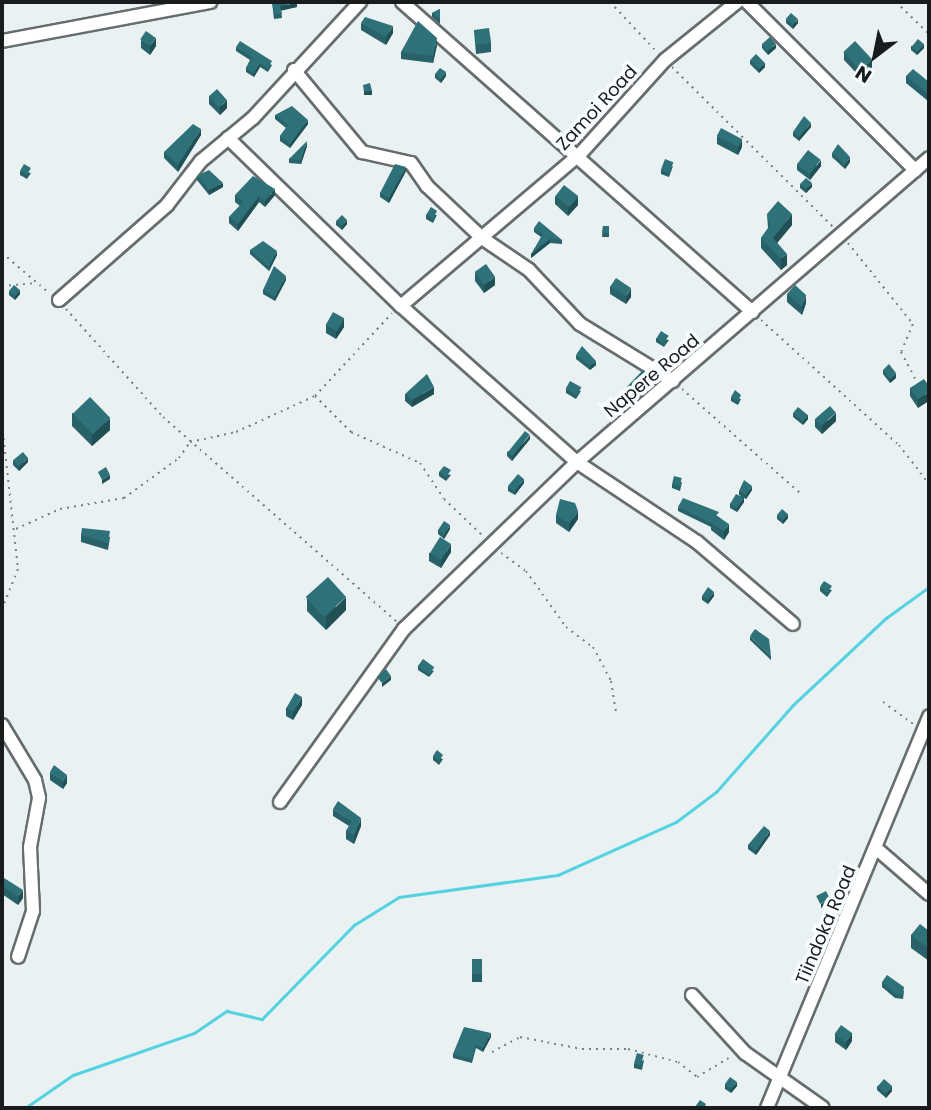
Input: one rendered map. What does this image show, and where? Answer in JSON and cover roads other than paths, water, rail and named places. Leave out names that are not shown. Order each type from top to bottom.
[{"type":"street","points":[[2,41],[210,2]]},
{"type":"street","points":[[59,300],[167,205],[360,2]]},
{"type":"street","points":[[402,2],[580,154],[752,312]]},
{"type":"street","name":"Zamoi Road","points":[[401,306],[580,154],[665,60],[737,2]]},
{"type":"street","points":[[747,2],[915,170]]},
{"type":"street","points":[[294,69],[362,152],[411,163],[482,238],[529,270],[580,324],[673,381]]},
{"type":"street","points":[[228,138],[401,306],[577,462],[698,542],[793,624]]},
{"type":"street","name":"Napere Road","points":[[280,802],[404,629],[577,462],[929,158]]},
{"type":"street","name":"Tiindoka Road","points":[[767,1108],[878,850],[919,729],[929,716]]},
{"type":"street","points":[[2,724],[35,780],[39,798],[30,847],[33,911],[18,957]]},
{"type":"street","points":[[878,850],[929,894]]},
{"type":"street","points":[[692,995],[741,1049],[823,1108]]},
{"type":"waterway","points":[[25,1108],[73,1075],[194,1033],[227,1011],[262,1019],[354,925],[399,897],[558,875],[676,822],[716,792],[792,706],[886,618],[929,587]]}]
